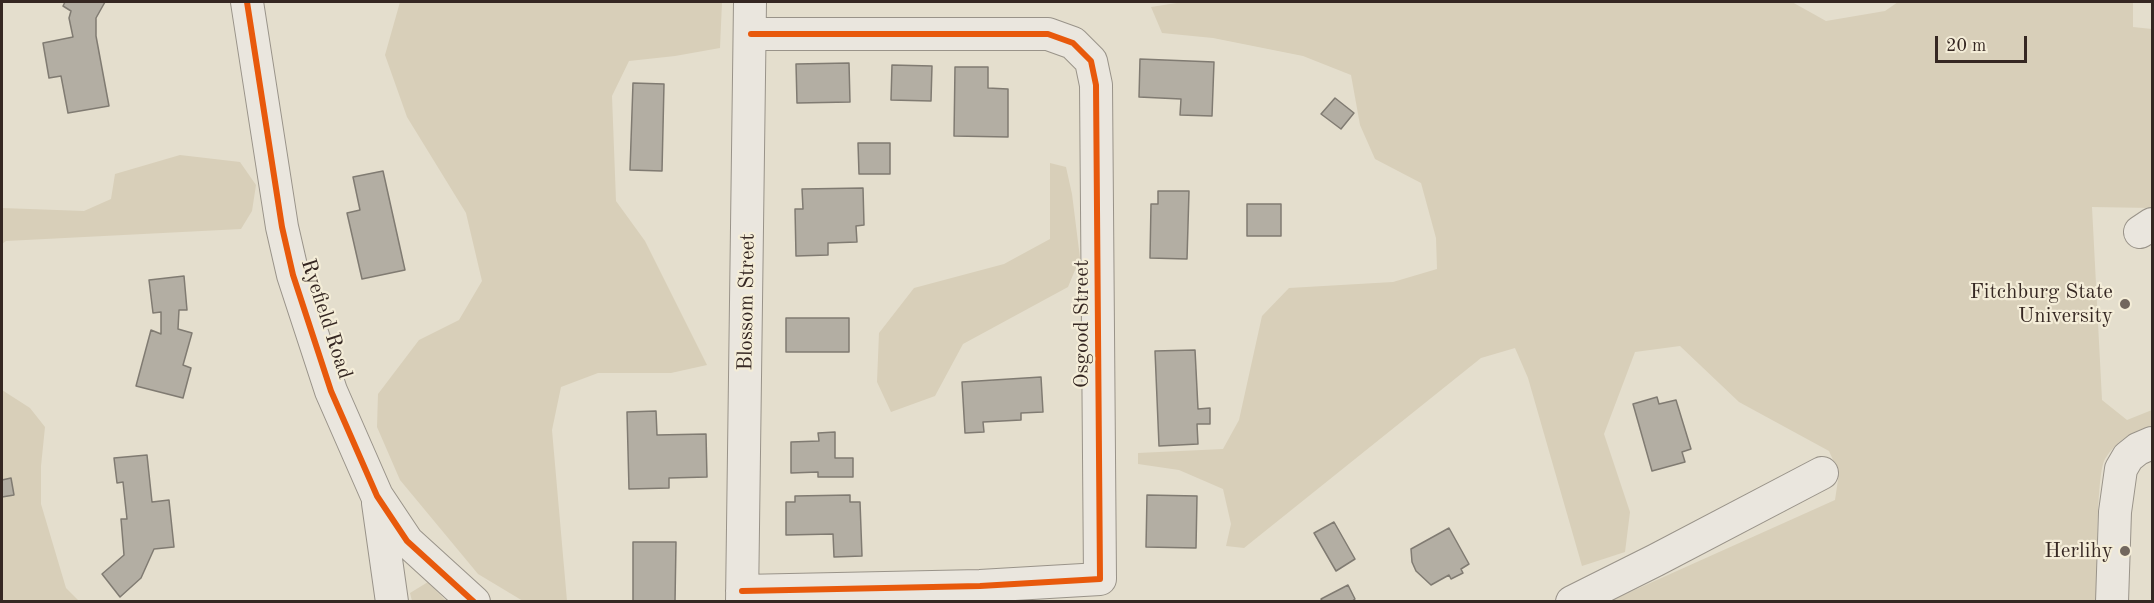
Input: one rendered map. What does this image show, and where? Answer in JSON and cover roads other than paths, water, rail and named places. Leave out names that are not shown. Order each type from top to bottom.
[{"type":"street","name":"Ryefield Road","points":[[247,2],[282,227],[293,275],[331,391],[377,496],[407,541],[474,602]]},
{"type":"street","name":"Blossom Street","points":[[742,596],[750,2]]},
{"type":"street","name":"Osgood Street","points":[[742,596],[981,594],[1094,590],[1096,85],[1091,61],[1073,43],[1048,34],[751,34]]},
{"type":"street","points":[[2112,602],[2115,512],[2121,469],[2128,457],[2152,443]]},
{"type":"street","points":[[1572,602],[1822,473]]},
{"type":"street","points":[[377,496],[392,602]]},
{"type":"place","name":"Fitchburg State University","points":[[2125,304]]},
{"type":"place","name":"Herlihy","points":[[2125,551]]}]
